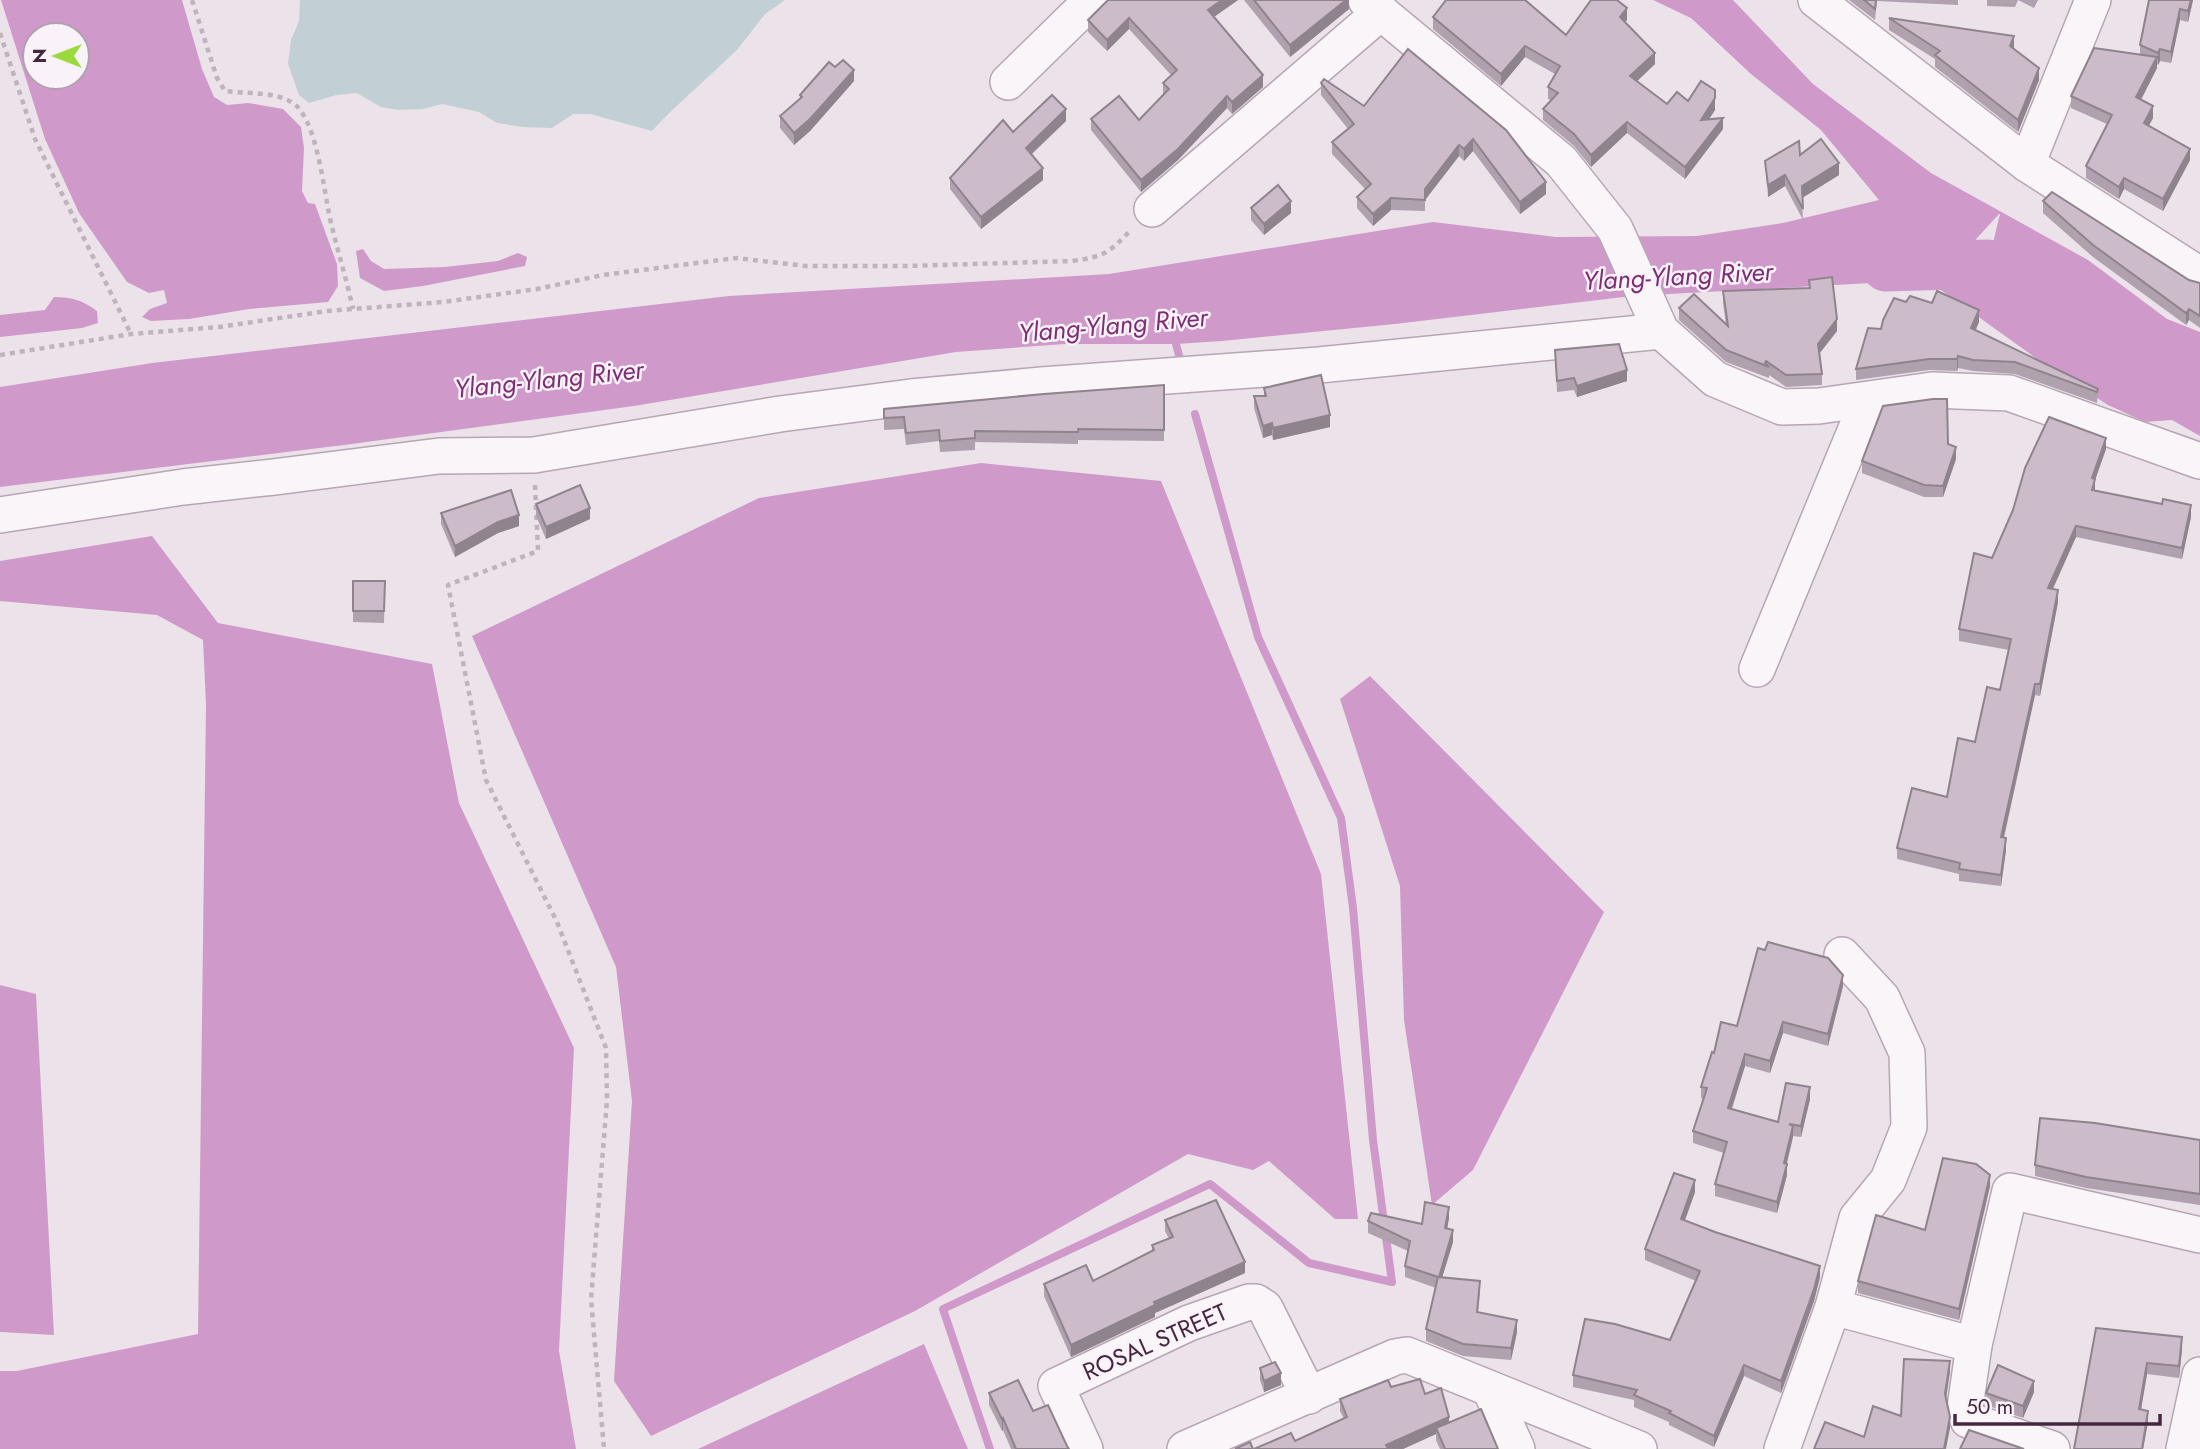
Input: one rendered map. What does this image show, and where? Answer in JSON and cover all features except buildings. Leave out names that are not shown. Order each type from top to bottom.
[{"type":"street","points":[[1008,82],[1092,0]]},
{"type":"street","points":[[1816,0],[2027,164],[2200,275]]},
{"type":"street","points":[[2027,164],[2093,0]]},
{"type":"street","points":[[1152,209],[1374,6],[1561,161],[1615,229],[1656,319],[1715,379],[1782,407],[1819,407],[1932,390],[2009,393],[2200,461]]},
{"type":"street","points":[[0,515],[183,487],[439,456],[534,455],[780,414],[911,397],[1319,365],[1656,319]]},
{"type":"street","points":[[1757,669],[1868,400]]},
{"type":"street","points":[[1782,1449],[1833,1307],[1857,1218],[1888,1180],[1909,1127],[1907,1053],[1882,998],[1842,955]]},
{"type":"street","points":[[2052,1449],[1968,1420],[1965,1408],[1974,1345],[2010,1191],[2200,1235]]},
{"type":"street","name":"ROSAL STREET","points":[[1085,1449],[1056,1386],[1189,1323],[1249,1302],[1256,1302],[1265,1308],[1309,1396]]},
{"type":"street","points":[[1833,1307],[1974,1345]]},
{"type":"street","points":[[1185,1449],[1407,1354],[1639,1449]]},
{"type":"street","points":[[2184,1449],[2200,1375]]},
{"type":"street","points":[[1490,1389],[1517,1449]]},
{"type":"path","points":[[192,0],[217,78],[225,91],[274,96],[295,104],[306,122],[321,163],[329,215],[353,309]]},
{"type":"path","points":[[0,33],[35,139],[131,334]]},
{"type":"path","points":[[0,355],[131,334],[219,327],[280,317],[457,300],[537,289],[614,273],[736,258],[806,266],[907,266],[1098,258],[1114,247],[1152,209]]},
{"type":"path","points":[[534,455],[538,551],[448,586],[486,779],[557,922],[606,1048],[607,1100],[591,1299],[604,1449]]},
{"type":"shaded area","points":[[300,0],[785,0],[765,14],[737,50],[652,131],[590,114],[573,114],[552,128],[522,127],[497,123],[479,112],[442,104],[423,109],[398,110],[381,107],[357,93],[337,95],[309,103],[299,95],[288,64],[291,40],[299,21]]},
{"type":"water","points":[[1,0],[182,0],[202,69],[214,97],[227,105],[248,103],[283,109],[301,127],[304,148],[302,191],[308,203],[315,204],[337,264],[338,286],[328,302],[151,321],[142,317],[150,309],[167,303],[164,290],[149,293],[127,282],[79,213],[45,139],[30,91],[91,91],[91,21],[21,21],[21,63]]},
{"type":"water","points":[[1653,0],[1733,0],[1813,84],[1931,173],[2088,260],[2167,319],[2200,332],[2200,436],[2172,420],[2145,422],[2108,405],[2037,359],[1934,285],[1872,283],[1632,296],[1222,341],[1176,344],[1065,344],[956,352],[634,406],[0,487],[0,387],[152,363],[729,296],[1109,274],[1433,222],[1556,237],[1697,236],[1783,223],[1879,200],[1821,130],[1751,74],[1691,18]],"holes":[[[2000,214],[1988,264],[1935,284]]]},
{"type":"water","points":[[363,249],[371,261],[384,269],[445,267],[498,261],[518,253],[527,257],[525,266],[384,291],[360,278],[356,251]]},
{"type":"water","points":[[54,297],[86,304],[97,311],[98,323],[82,328],[0,337],[0,315],[45,310]]},
{"type":"water","points":[[981,463],[1161,481],[1321,874],[1358,1219],[1335,1219],[1269,1161],[1253,1170],[1188,1154],[915,1311],[651,1436],[614,1381],[632,1101],[616,967],[472,636],[759,498]]},
{"type":"water","points":[[152,536],[218,623],[432,664],[459,803],[574,1048],[559,1351],[576,1449],[0,1449],[0,1371],[17,1371],[198,1334],[206,704],[203,640],[157,615],[0,601],[0,561]]},
{"type":"water","points":[[1370,676],[1604,912],[1473,1170],[1432,1205],[1404,1020],[1400,886],[1340,699]]},
{"type":"water","points":[[0,985],[36,994],[54,1335],[0,1332]]},
{"type":"water","points":[[924,1344],[968,1449],[698,1449]]},
{"type":"waterway","name":"Ylang-Ylang River","points":[[1886,267],[1988,264],[2045,297]]},
{"type":"waterway","points":[[1174,336],[1182,367]]},
{"type":"waterway","points":[[990,1449],[943,1309],[1210,1184],[1309,1263],[1392,1282],[1373,1140],[1353,908],[1341,818],[1258,637],[1195,414]]}]
